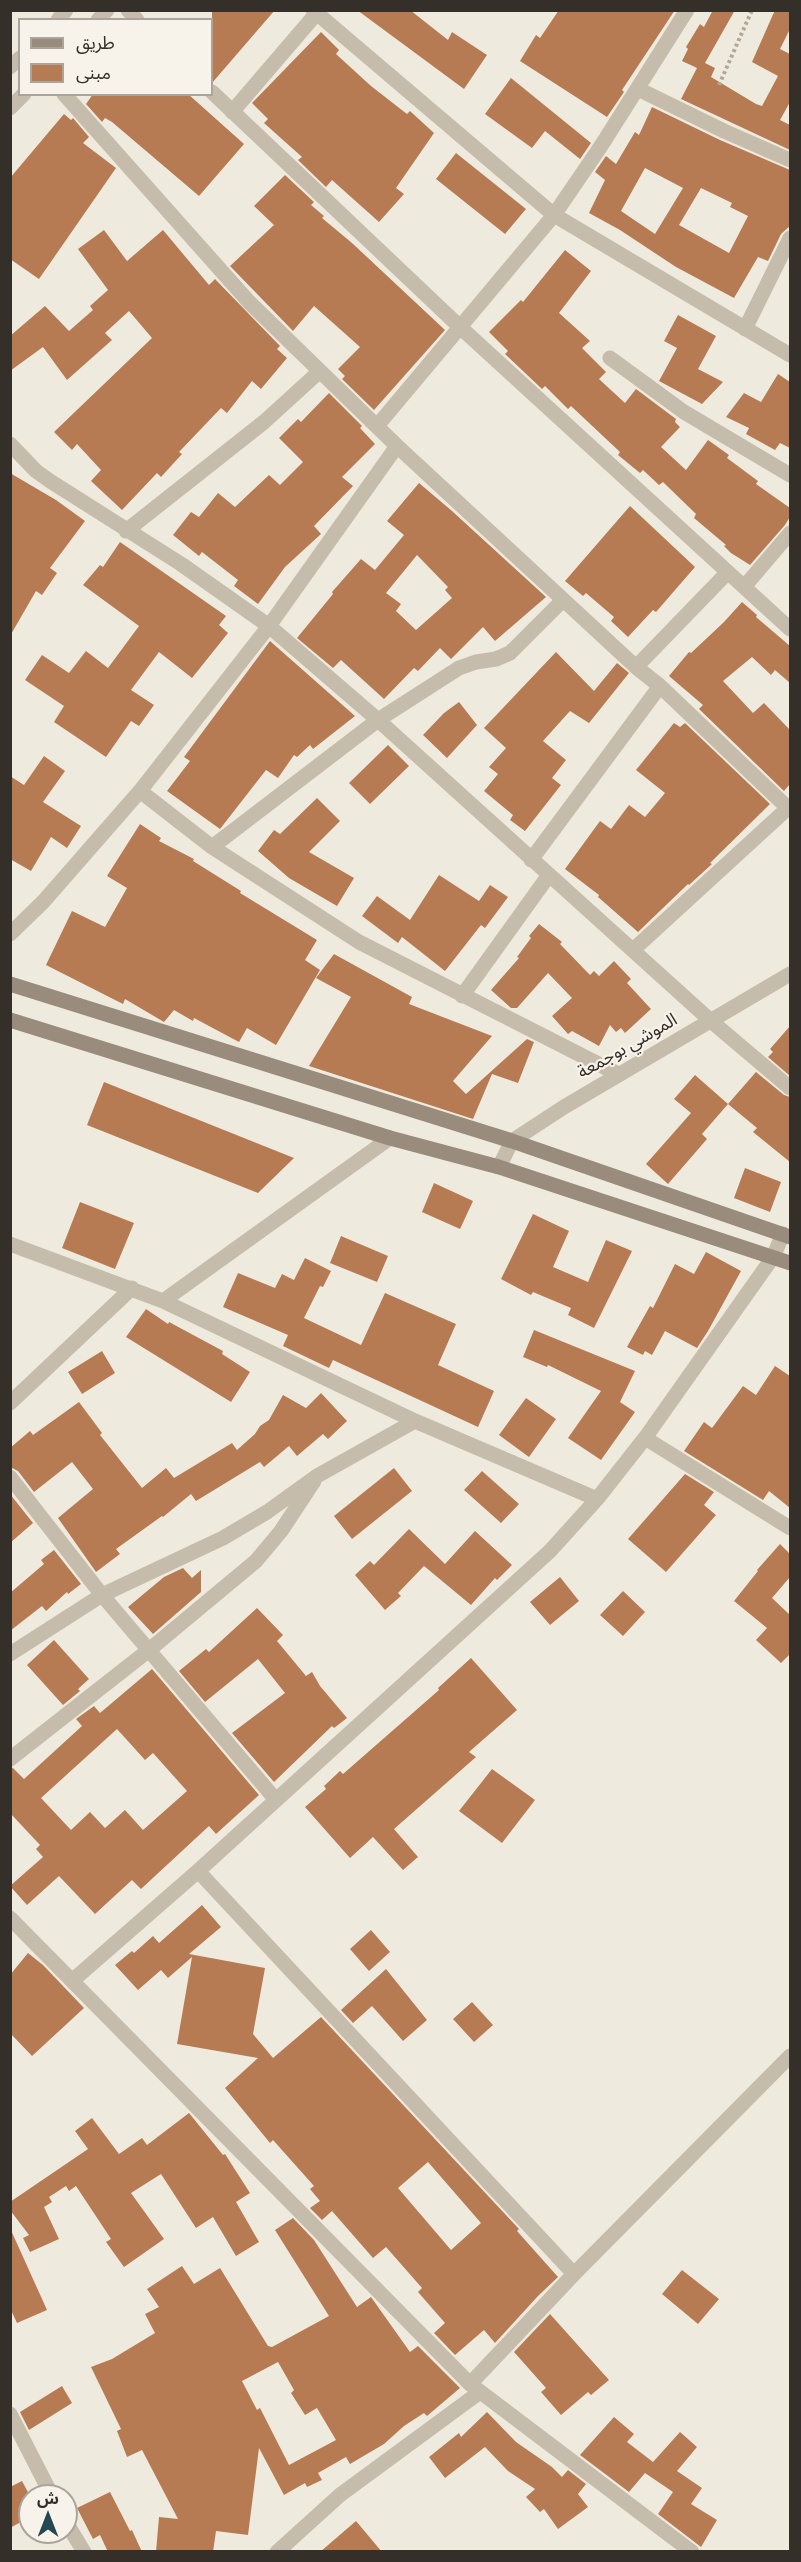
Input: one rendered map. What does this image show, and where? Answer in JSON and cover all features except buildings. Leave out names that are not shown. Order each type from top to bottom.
[{"type":"main road","points":[[10,984],[512,1141],[787,1236]]},
{"type":"main road","points":[[10,1020],[390,1138],[499,1167],[790,1263]]},
{"type":"street","points":[[377,426],[554,214],[638,89],[687,10]]},
{"type":"street","points":[[232,112],[314,12],[554,214],[790,354]]},
{"type":"street","points":[[638,89],[790,160]]},
{"type":"street","points":[[213,93],[460,327],[790,630]]},
{"type":"street","points":[[10,108],[22,96]]},
{"type":"street","points":[[66,96],[249,302],[397,446],[636,667],[660,686],[789,809],[633,950]]},
{"type":"street","points":[[745,329],[790,238]]},
{"type":"street","points":[[610,358],[684,412],[790,475]]},
{"type":"street","points":[[126,531],[264,422],[320,371]]},
{"type":"street","points":[[10,444],[43,476],[181,564],[269,626],[378,720],[711,1022],[790,1088]]},
{"type":"street","points":[[10,934],[43,902],[141,791],[269,626],[397,446]]},
{"type":"street","points":[[744,587],[790,533]]},
{"type":"street","points":[[636,667],[726,573]]},
{"type":"street","points":[[212,847],[378,720],[459,668],[510,653],[563,600]]},
{"type":"street","points":[[531,860],[660,686]]},
{"type":"street","points":[[141,791],[212,847],[359,942],[618,1074]]},
{"type":"street","points":[[462,996],[549,875]]},
{"type":"street","name":"الموشي بوجمعة","points":[[512,1141],[618,1074],[790,974]]},
{"type":"street","points":[[164,1300],[390,1138]]},
{"type":"street","points":[[499,1167],[512,1141]]},
{"type":"street","points":[[72,1981],[198,1871],[550,1551],[597,1499],[645,1438],[787,1236]]},
{"type":"street","points":[[10,1244],[164,1300],[414,1421],[597,1499]]},
{"type":"street","points":[[10,1403],[132,1288]]},
{"type":"street","points":[[10,1654],[102,1595],[223,1538],[267,1512],[317,1476],[414,1421]]},
{"type":"street","points":[[645,1438],[790,1528]]},
{"type":"street","points":[[10,1759],[149,1650],[256,1561],[299,1506],[317,1476]]},
{"type":"street","points":[[10,1477],[102,1595],[276,1800]]},
{"type":"street","points":[[198,1871],[574,2274]]},
{"type":"street","points":[[10,1918],[475,2388],[692,2552]]},
{"type":"street","points":[[277,2552],[340,2495],[475,2388],[574,2274],[790,2056]]},
{"type":"street","points":[[10,2414],[46,2484]]},
{"type":"path","points":[[719,85],[752,10]]}]
